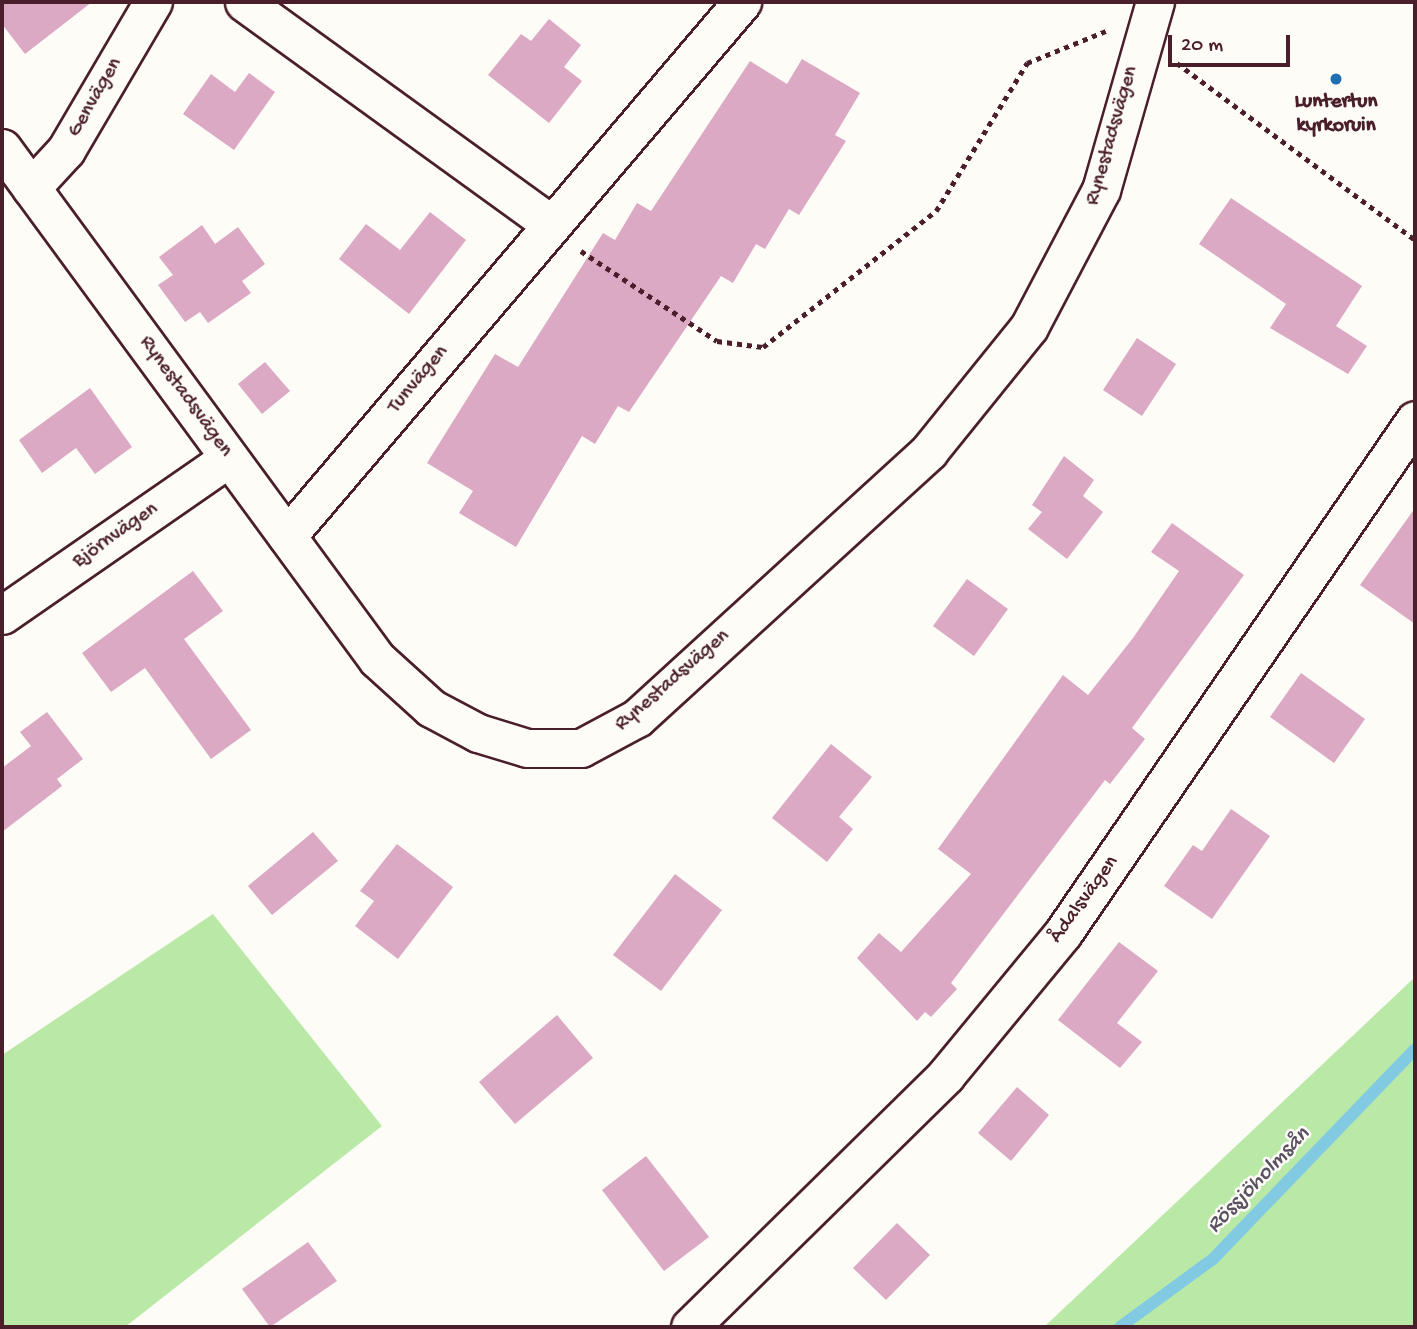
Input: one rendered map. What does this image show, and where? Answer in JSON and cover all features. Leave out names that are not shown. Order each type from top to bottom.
[{"type":"street","name":"Genvägen","points":[[31,188],[66,150],[153,2]]},
{"type":"street","points":[[244,2],[551,224]]},
{"type":"street","name":"Tunvägen","points":[[287,536],[742,2]]},
{"type":"street","name":"Rynestadsvägen","points":[[2,148],[377,660],[454,722],[501,742],[556,750],[580,748],[623,728],[929,451],[1029,327],[1101,190],[1142,36],[1155,2]]},
{"type":"street","name":"Ådalsvägen","points":[[690,1327],[946,1075],[1062,933],[1415,420]]},
{"type":"street","name":"Björnvägen","points":[[2,615],[229,458]]},
{"type":"path","points":[[551,224],[587,256],[717,341],[763,347],[936,211],[1027,64],[1124,24],[1415,240]]},
{"type":"green space","points":[[213,914],[382,1126],[125,1327],[2,1327],[2,1055]]},
{"type":"green space","points":[[1415,977],[1413,1327],[1044,1327]]},
{"type":"building","points":[[2,2],[92,2],[25,54],[2,24]]},
{"type":"building","points":[[549,19],[581,45],[564,67],[582,81],[549,123],[488,75],[521,34],[531,41]]},
{"type":"building","points":[[802,59],[860,93],[835,135],[846,141],[799,215],[789,209],[765,249],[756,244],[733,283],[721,276],[629,412],[618,406],[595,444],[582,436],[516,547],[459,513],[473,491],[427,463],[495,354],[518,367],[603,233],[615,240],[637,203],[651,211],[750,61],[787,84]]},
{"type":"building","points":[[249,73],[275,92],[234,150],[183,114],[211,74],[235,92]]},
{"type":"building","points":[[1231,198],[1362,286],[1336,326],[1367,346],[1348,374],[1270,328],[1286,304],[1199,244]]},
{"type":"building","points":[[430,212],[466,240],[409,314],[339,259],[366,224],[400,250]]},
{"type":"building","points":[[202,225],[215,244],[238,227],[265,264],[242,281],[251,293],[208,323],[200,312],[185,322],[158,285],[173,275],[159,257]]},
{"type":"building","points":[[1137,338],[1176,364],[1142,416],[1103,390]]},
{"type":"building","points":[[265,362],[290,391],[262,414],[238,384]]},
{"type":"building","points":[[90,388],[132,447],[95,474],[76,448],[42,473],[19,440]]},
{"type":"building","points":[[1064,456],[1094,480],[1083,496],[1103,512],[1067,559],[1028,529],[1042,512],[1032,505]]},
{"type":"building","points":[[1415,508],[1415,624],[1360,585]]},
{"type":"building","points":[[1172,523],[1244,575],[1132,728],[1145,739],[1110,784],[1105,780],[951,983],[957,989],[931,1017],[925,1012],[917,1021],[857,958],[879,933],[901,952],[971,874],[938,849],[1063,675],[1088,695],[1133,638],[1179,571],[1151,552]]},
{"type":"building","points":[[193,571],[223,611],[184,639],[251,730],[211,759],[145,668],[111,692],[82,653]]},
{"type":"building","points":[[967,579],[1008,609],[974,656],[933,626]]},
{"type":"building","points":[[1301,673],[1365,719],[1334,763],[1270,717]]},
{"type":"building","points":[[47,712],[83,759],[57,779],[62,786],[2,832],[2,768],[31,746],[20,732]]},
{"type":"building","points":[[831,744],[872,777],[839,817],[853,829],[827,862],[772,818]]},
{"type":"building","points":[[1231,809],[1270,836],[1212,919],[1164,886],[1193,845],[1202,851]]},
{"type":"building","points":[[313,832],[338,861],[272,915],[248,886]]},
{"type":"building","points":[[397,844],[453,887],[398,959],[355,926],[374,901],[360,891]]},
{"type":"building","points":[[675,874],[722,910],[661,991],[613,955]]},
{"type":"building","points":[[1119,942],[1158,971],[1117,1023],[1142,1042],[1120,1068],[1058,1020]]},
{"type":"building","points":[[557,1015],[593,1058],[515,1124],[479,1082]]},
{"type":"building","points":[[1017,1087],[1049,1115],[1011,1161],[978,1133]]},
{"type":"building","points":[[646,1156],[709,1237],[664,1271],[602,1190]]},
{"type":"building","points":[[897,1223],[930,1255],[886,1300],[853,1268]]},
{"type":"building","points":[[308,1242],[337,1281],[270,1327],[242,1289]]},
{"type":"waterway","name":"Rössjöholmsån","points":[[1120,1327],[1213,1259],[1415,1049]]},
{"type":"place","name":"Luntertun kyrkoruin","points":[[1336,79]]}]
